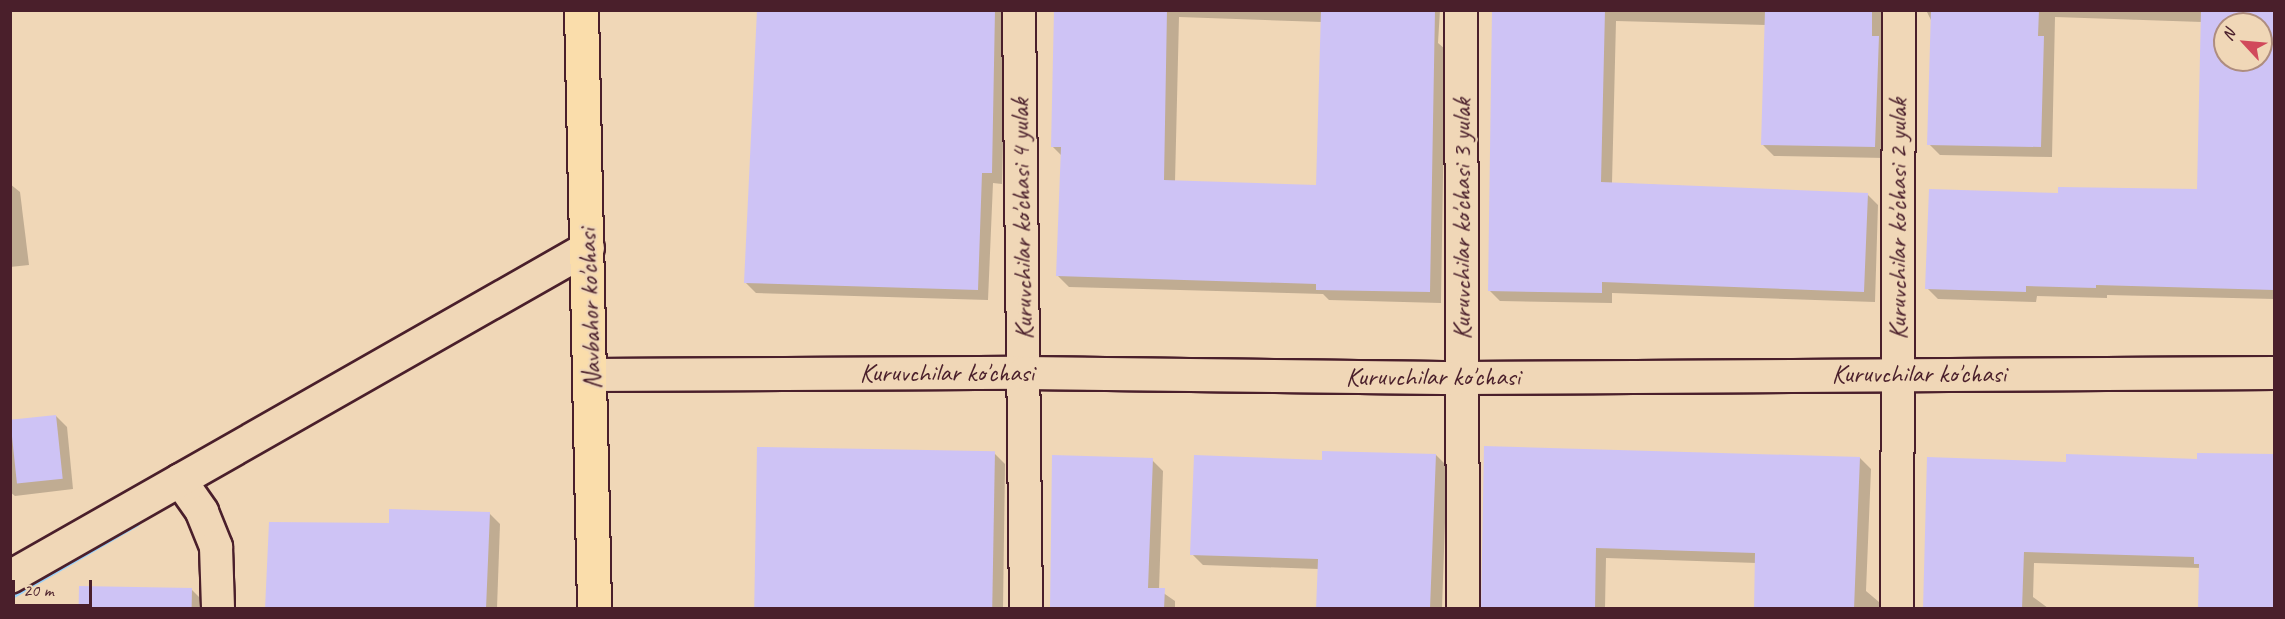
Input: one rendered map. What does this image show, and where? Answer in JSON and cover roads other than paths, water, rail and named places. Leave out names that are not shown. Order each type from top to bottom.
[{"type":"main road","name":"Navbahor ko'chasi","points":[[582,10],[592,375],[594,609]]},
{"type":"street","name":"Kuruvchilar ko'chasi 4 yulak","points":[[1019,10],[1026,609]]},
{"type":"street","name":"Kuruvchilar ko'chasi 3 yulak","points":[[1461,10],[1463,609]]},
{"type":"street","name":"Kuruvchilar ko'chasi 2 yulak","points":[[1897,609],[1899,10]]},
{"type":"street","points":[[10,577],[190,494],[588,248]]},
{"type":"street","name":"Kuruvchilar ko'chasi","points":[[592,375],[1025,373],[1464,378],[1897,374],[2274,374]]},
{"type":"street","points":[[190,494],[216,547],[218,609]]},
{"type":"waterway","points":[[10,596],[136,523]]}]
